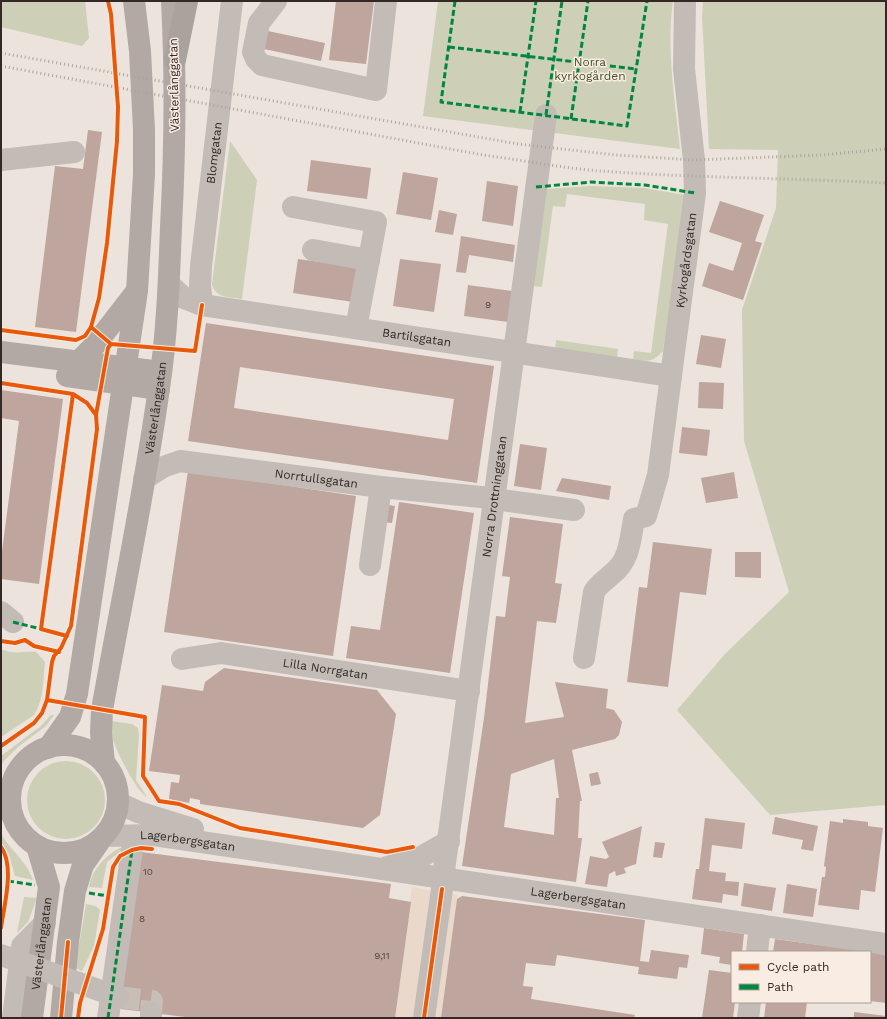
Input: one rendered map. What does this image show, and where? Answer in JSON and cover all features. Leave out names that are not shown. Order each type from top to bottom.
[{"type":"highway","points":[[175,60],[187,1]]},
{"type":"main road","name":"Västerlånggatan","points":[[48,748],[70,717],[76,694],[137,291],[144,174],[144,130],[140,51],[134,1]]},
{"type":"main road","name":"Västerlånggatan","points":[[104,762],[100,733],[102,710],[144,479],[160,380],[169,284],[175,141],[175,60],[172,1]]},
{"type":"main road","points":[[78,362],[95,345],[137,291]]},
{"type":"main road","points":[[1,352],[78,362],[124,376]]},
{"type":"main road","points":[[1,366],[160,380]]},
{"type":"main road","name":"Västerlånggatan","points":[[65,1017],[68,942],[75,891],[83,865],[102,838],[116,817],[118,803],[114,778],[104,762],[94,754],[82,748],[68,745],[48,748],[35,754],[25,762],[16,774],[6,794],[18,828],[24,835],[38,846],[46,850],[64,854],[83,850],[102,838]]},
{"type":"main road","name":"Västerlånggatan","points":[[32,1018],[49,887],[38,846]]},
{"type":"street","name":"Blomgatan","points":[[202,305],[200,286],[201,266],[232,1]]},
{"type":"street","points":[[276,1],[259,23],[253,52],[256,60],[262,65],[376,90],[386,1]]},
{"type":"street","name":"Kyrkogårdsgatan","points":[[584,658],[594,592],[598,584],[613,574],[622,564],[628,553],[634,519],[646,516],[658,475],[695,193],[694,160],[684,69],[685,1]]},
{"type":"street","name":"Norra Drottninggatan","points":[[424,1018],[546,115]]},
{"type":"street","points":[[1,160],[74,152]]},
{"type":"street","points":[[293,207],[376,222],[356,328]]},
{"type":"street","points":[[313,250],[369,260]]},
{"type":"street","name":"Bartilsgatan","points":[[169,284],[184,298],[202,305],[671,376]]},
{"type":"street","name":"Norrtullsgatan","points":[[144,479],[163,467],[180,461],[574,510]]},
{"type":"street","points":[[370,565],[381,487]]},
{"type":"street","name":"Lilla Norrgatan","points":[[182,659],[221,653],[469,691]]},
{"type":"street","name":"Lagerbergsgatan","points":[[118,803],[156,818],[270,852]]},
{"type":"street","name":"Lagerbergsgatan","points":[[102,838],[154,835],[382,869],[443,884],[760,925],[886,944]]},
{"type":"street","points":[[382,869],[421,857],[448,841]]},
{"type":"street","points":[[108,1018],[132,850]]},
{"type":"street","points":[[13,1018],[22,946],[45,923]]},
{"type":"street","points":[[757,951],[760,925]]},
{"type":"street","points":[[1,955],[118,997]]},
{"type":"street","points":[[748,1018],[750,1003]]},
{"type":"green space","points":[[1,1],[85,1],[89,38],[82,46],[1,27]]},
{"type":"green space","name":"Norra kyrkogården","points":[[438,1],[673,1],[670,38],[680,149],[423,116]]},
{"type":"green space","points":[[703,1],[886,1],[886,805],[770,815],[677,710],[725,654],[789,592],[744,441],[742,310],[776,208],[778,150],[709,149],[702,16]]},
{"type":"green space","points":[[230,141],[257,180],[242,299],[219,294],[216,292],[212,284]]},
{"type":"green space","points":[[590,186],[644,188],[685,195],[663,351],[653,359],[643,361],[633,359],[634,351],[651,353],[668,224],[644,220],[645,204],[567,194],[565,207],[553,206],[542,287],[533,286],[547,189]]},
{"type":"green space","points":[[556,340],[618,349],[617,358],[555,349]]},
{"type":"green space","points":[[1,649],[14,652],[36,652],[45,662],[40,703],[34,715],[1,737]]},
{"type":"green space","points":[[51,715],[54,715],[46,726],[18,747],[1,764],[1,756],[41,726]]},
{"type":"green space","points":[[111,721],[132,724],[138,728],[139,735],[136,780],[147,797],[137,787],[121,759],[111,734]]},
{"type":"green space","points":[[66,761],[81,764],[93,773],[102,785],[105,800],[102,815],[93,827],[81,836],[66,839],[51,836],[39,827],[30,815],[27,800],[30,785],[39,773],[51,764]]},
{"type":"green space","points":[[1,834],[22,861],[33,880],[15,876],[9,854],[1,842]]},
{"type":"green space","points":[[128,845],[107,862],[102,888],[89,887],[94,873],[103,861],[121,847]]},
{"type":"green space","points":[[24,897],[37,898],[28,922],[17,933]]},
{"type":"green space","points":[[86,904],[96,906],[100,910],[94,946],[82,971],[75,968]]},
{"type":"shaded area","points":[[412,887],[458,895],[441,1018],[395,1018]]},
{"type":"building","points":[[336,1],[374,1],[366,64],[329,60]]},
{"type":"building","points":[[263,30],[325,43],[321,61],[259,48]]},
{"type":"building","points":[[88,130],[102,132],[76,332],[35,327],[55,166],[83,169]]},
{"type":"building","points":[[311,160],[371,168],[367,199],[307,191]]},
{"type":"building","points":[[403,172],[438,178],[431,220],[396,214]]},
{"type":"building","points":[[487,181],[518,186],[513,226],[482,221]]},
{"type":"building","points":[[720,201],[764,215],[755,241],[762,243],[743,300],[702,286],[709,263],[733,271],[742,243],[709,232]]},
{"type":"building","points":[[439,210],[457,214],[453,235],[435,232]]},
{"type":"building","points":[[461,236],[515,245],[513,262],[469,255],[466,273],[456,272]]},
{"type":"building","points":[[298,259],[358,267],[353,302],[293,293]]},
{"type":"building","points":[[400,259],[441,264],[434,312],[393,306]]},
{"type":"building","points":[[468,285],[512,291],[508,322],[464,316]]},
{"type":"building","points":[[206,323],[494,366],[477,483],[188,441]],"holes":[[[240,367],[454,399],[448,440],[234,408]]]},
{"type":"building","points":[[701,335],[726,339],[721,368],[696,364]]},
{"type":"building","points":[[699,382],[724,383],[723,409],[698,408]]},
{"type":"building","points":[[1,390],[63,399],[39,584],[1,579],[1,559],[19,421],[1,418]]},
{"type":"building","points":[[682,427],[710,430],[707,456],[679,453]]},
{"type":"building","points":[[520,444],[547,448],[541,490],[514,486]]},
{"type":"building","points":[[188,471],[356,496],[333,656],[164,632]]},
{"type":"building","points":[[734,472],[738,498],[706,503],[701,478]]},
{"type":"building","points":[[562,478],[611,486],[609,500],[556,491]]},
{"type":"building","points":[[399,502],[474,513],[450,673],[346,658],[351,626],[380,630]]},
{"type":"building","points":[[383,504],[395,506],[392,523],[381,522]]},
{"type":"building","points":[[510,517],[563,524],[555,583],[562,584],[556,623],[537,621],[525,723],[564,717],[555,682],[608,689],[606,708],[614,710],[622,722],[619,735],[615,739],[572,750],[582,801],[580,801],[578,838],[582,838],[576,882],[462,866],[484,718],[496,616],[505,617],[510,577],[502,576]],"holes":[[[554,759],[559,798],[556,798],[554,835],[504,827],[511,774]]]},
{"type":"building","points":[[653,542],[712,549],[706,595],[680,592],[668,687],[627,682],[639,587],[647,588]]},
{"type":"building","points":[[735,552],[761,552],[761,578],[735,577]]},
{"type":"building","points":[[224,668],[377,690],[396,714],[380,815],[363,828],[200,804],[200,800],[190,798],[189,803],[169,799],[171,782],[179,783],[180,775],[149,771],[162,685],[203,691],[205,682]]},
{"type":"building","points":[[598,772],[601,784],[591,786],[589,774]]},
{"type":"building","points":[[775,817],[818,826],[813,851],[801,849],[803,840],[772,834]]},
{"type":"building","points":[[705,818],[745,823],[742,849],[712,845],[709,871],[726,873],[725,881],[739,882],[738,896],[723,894],[722,903],[692,899],[696,869],[699,869]]},
{"type":"building","points":[[843,819],[868,822],[868,826],[883,828],[875,892],[861,890],[859,910],[818,905],[822,877],[825,877],[826,867],[824,866],[830,821],[843,823]]},
{"type":"building","points":[[642,826],[636,864],[624,868],[626,873],[616,876],[615,871],[609,874],[607,887],[585,884],[590,856],[606,859],[609,857],[602,842]]},
{"type":"building","points":[[655,842],[665,843],[662,858],[653,857]]},
{"type":"building","points":[[141,852],[391,884],[389,898],[411,902],[395,1018],[193,1018],[121,1009],[118,997]]},
{"type":"building","points":[[744,883],[776,888],[772,911],[741,906]]},
{"type":"building","points":[[787,884],[817,889],[813,917],[783,913]]},
{"type":"building","points":[[462,896],[645,920],[640,961],[649,962],[651,950],[689,955],[687,968],[679,967],[677,979],[638,974],[639,967],[557,955],[555,966],[526,963],[523,986],[533,987],[531,999],[635,1015],[634,1018],[441,1018],[457,899]]},
{"type":"building","points":[[704,928],[744,934],[742,951],[731,951],[731,965],[719,963],[720,957],[701,954]]},
{"type":"building","points":[[775,939],[863,951],[773,951]]},
{"type":"building","points":[[871,952],[886,955],[886,1003],[871,1001]]},
{"type":"building","points":[[709,970],[731,973],[731,1003],[735,1003],[733,1018],[702,1018]]},
{"type":"building","points":[[766,1003],[807,1003],[805,1018],[764,1018]]},
{"type":"building","points":[[854,1012],[886,1016],[886,1018],[854,1018]]},
{"type":"tunnel","points":[[118,997],[152,1001],[151,1013]]},
{"type":"railway","points":[[1,53],[518,144],[616,155],[694,160],[822,155],[886,149]]},
{"type":"railway","points":[[1,66],[483,155],[571,168],[671,175],[886,183]]},
{"type":"marked path","points":[[455,1],[441,102],[627,126],[647,1]]},
{"type":"marked path","points":[[520,112],[536,1]]},
{"type":"marked path","points":[[546,115],[562,1]]},
{"type":"marked path","points":[[571,119],[588,1]]},
{"type":"marked path","points":[[449,47],[636,69]]},
{"type":"marked path","points":[[536,187],[591,182],[645,185],[695,193]]},
{"type":"marked path","points":[[13,622],[41,629]]},
{"type":"marked path","points":[[108,1018],[132,850]]},
{"type":"marked path","points":[[8,881],[35,885]]},
{"type":"marked path","points":[[89,893],[108,896],[109,891]]},
{"type":"cycle path","points":[[1,330],[76,340],[85,336],[91,327],[99,298],[107,243],[117,141],[118,107],[111,14],[108,1]]},
{"type":"cycle path","points":[[91,327],[111,344],[195,351],[202,305]]},
{"type":"cycle path","points":[[1,746],[34,723],[42,713],[47,700],[52,662],[54,656],[61,648],[71,626],[97,429],[96,415],[108,348],[111,344]]},
{"type":"cycle path","points":[[1,383],[73,394],[87,403],[96,415]]},
{"type":"cycle path","points":[[67,636],[41,629],[73,394]]},
{"type":"cycle path","points":[[1,641],[15,643],[25,640],[34,646],[59,652]]},
{"type":"cycle path","points":[[47,700],[145,717],[143,776],[159,801],[179,804],[240,828],[387,852],[413,847]]},
{"type":"cycle path","points":[[1,847],[5,855],[8,875],[1,928]]},
{"type":"cycle path","points":[[78,1018],[80,1003],[103,929],[113,867],[120,856],[132,850],[141,848],[152,849]]},
{"type":"cycle path","points":[[424,1018],[442,889]]},
{"type":"cycle path","points":[[61,1018],[68,942]]}]
